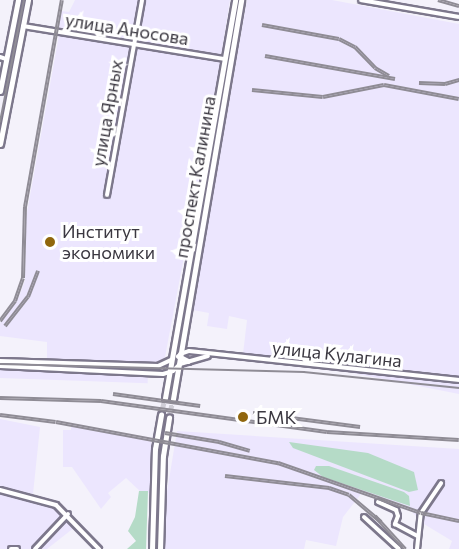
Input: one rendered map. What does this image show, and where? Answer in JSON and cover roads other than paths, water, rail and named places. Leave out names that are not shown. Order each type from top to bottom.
[{"type":"main road","points":[[0,91],[3,58],[18,0]]},
{"type":"main road","points":[[0,144],[28,0]]},
{"type":"main road","name":"проспект Калинина","points":[[228,60],[235,0]]},
{"type":"main road","name":"проспект Калинина","points":[[173,399],[178,356],[228,60],[241,0]]},
{"type":"main road","points":[[13,24],[23,26]]},
{"type":"main road","points":[[165,398],[171,370],[178,356],[188,362]]},
{"type":"main road","points":[[161,415],[155,449],[152,548],[160,549],[163,456],[169,417]]},
{"type":"street","name":"улица Ярных","points":[[107,195],[142,0]]},
{"type":"street","points":[[361,0],[459,17]]},
{"type":"street","name":"улица Аносова","points":[[23,26],[228,60]]},
{"type":"street","name":"улица Кулагина","points":[[0,366],[39,362],[158,366],[189,351],[459,381]]},
{"type":"street","name":"улица Кулагина","points":[[188,362],[212,355]]},
{"type":"street","name":"улица Кулагина","points":[[0,361],[6,364],[39,368],[171,370]]},
{"type":"street","points":[[39,362],[39,368]]},
{"type":"street","points":[[417,549],[423,507],[441,483]]},
{"type":"street","points":[[0,490],[49,502],[68,514],[99,549]]},
{"type":"street","points":[[378,502],[396,510],[398,516],[395,524],[418,536]]},
{"type":"street","points":[[35,549],[68,514]]},
{"type":"street","points":[[364,517],[399,549]]},
{"type":"street","points":[[11,549],[17,549]]},
{"type":"tunnel","points":[[161,415],[165,398]]},
{"type":"tunnel","points":[[169,417],[173,399]]},
{"type":"tram line","points":[[0,122],[24,0]]},
{"type":"tram line","points":[[0,364],[304,372],[459,388]]},
{"type":"railway","points":[[0,321],[15,301],[23,278],[25,207],[62,0]]},
{"type":"railway","points":[[438,0],[459,6]]},
{"type":"railway","points":[[262,25],[339,39],[355,47],[375,68],[389,76]]},
{"type":"railway","points":[[265,56],[395,79]]},
{"type":"railway","points":[[419,83],[445,84],[459,80]]},
{"type":"railway","points":[[252,90],[323,97],[384,85],[459,99]]},
{"type":"railway","points":[[5,326],[28,297],[38,271]]},
{"type":"railway","points":[[113,394],[200,406]]},
{"type":"railway","points":[[0,398],[101,401],[327,432],[459,440]]},
{"type":"railway","points":[[253,413],[360,427]]},
{"type":"railway","points":[[0,415],[56,422],[278,463],[421,513],[459,521]]},
{"type":"railway","points":[[165,433],[219,442],[250,451]]},
{"type":"railway","points":[[225,476],[329,488],[349,495],[381,522]]},
{"type":"railway","points":[[375,516],[405,549]]},
{"type":"place","name":"Институт экономики","points":[[50,242]]},
{"type":"place","name":"БМК","points":[[243,417]]}]
